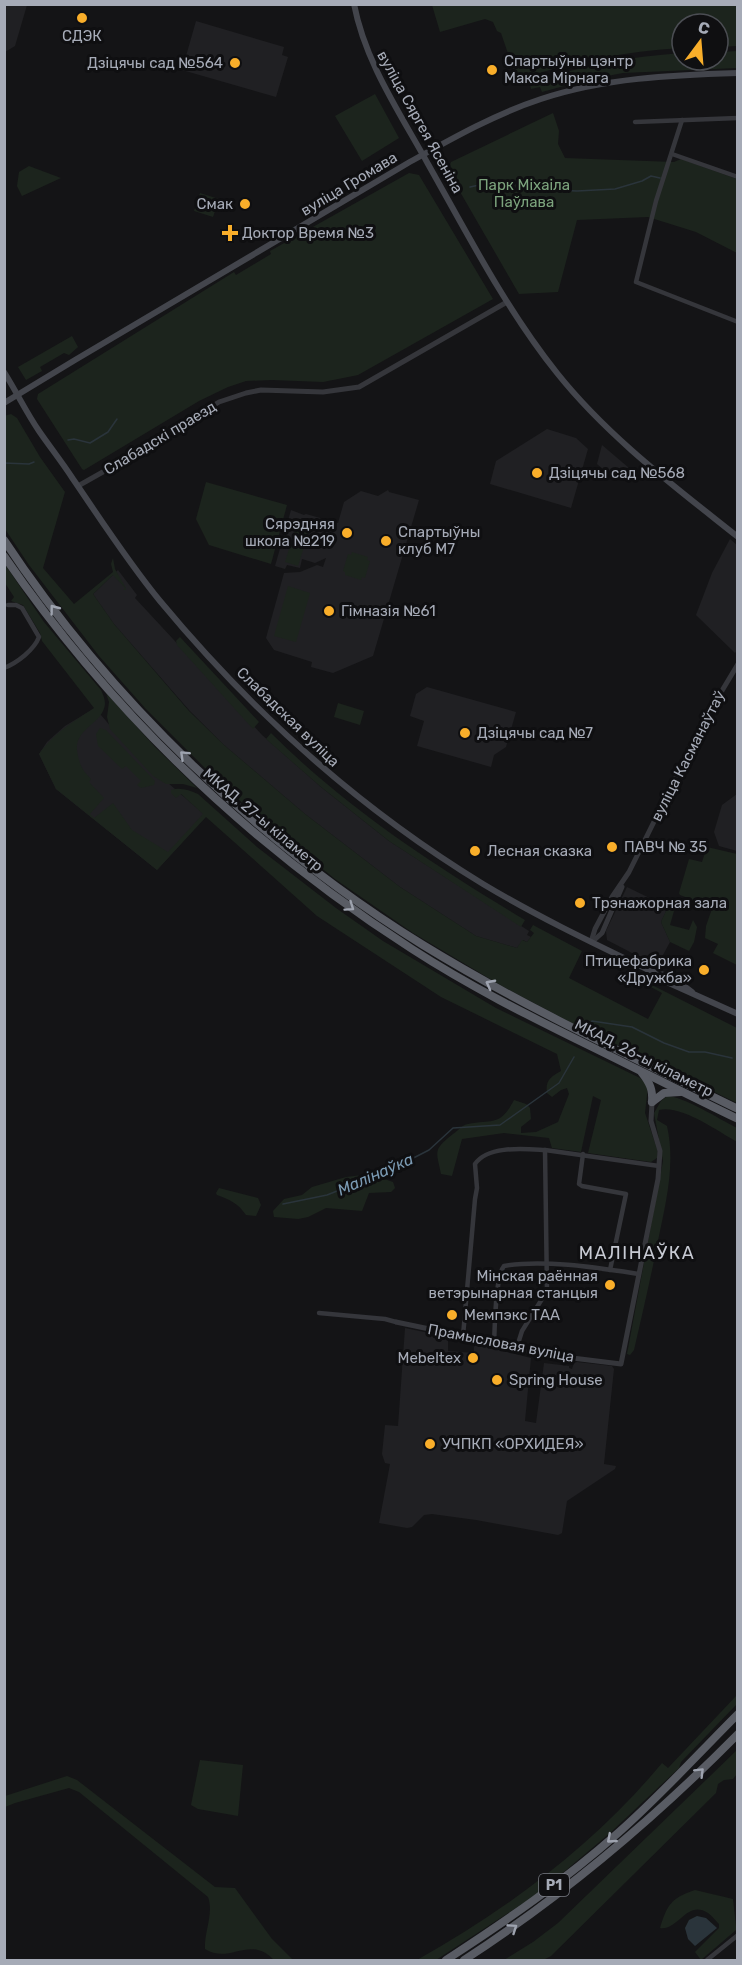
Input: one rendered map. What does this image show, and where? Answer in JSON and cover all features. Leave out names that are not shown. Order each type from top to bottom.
[{"type":"highway","name":"МКАД, 27-ы кіламетр","points":[[4,540],[71,631],[109,676],[174,745],[256,823],[325,878],[394,927],[540,1016]]},
{"type":"highway","name":"МКАД, 27-ы кіламетр","points":[[4,556],[98,680],[162,748],[225,808],[302,873],[413,950],[470,984],[540,1016]]},
{"type":"highway","name":"МКАД, 26-ы кіламетр","points":[[540,1016],[685,1094],[738,1119]]},
{"type":"highway","name":"МКАД, 26-ы кіламетр","points":[[540,1016],[738,1109]]},
{"type":"highway","points":[[639,1070],[650,1084],[652,1102]]},
{"type":"highway","points":[[652,1102],[668,1092],[685,1094]]},
{"type":"highway","name":"Р1","points":[[446,1960],[521,1911],[583,1863],[654,1799],[738,1714]]},
{"type":"highway","name":"Р1","points":[[464,1960],[526,1919],[600,1862],[662,1808],[738,1734]]},
{"type":"main road","name":"вуліца Сяргея Ясеніна","points":[[354,4],[371,60],[507,302],[556,372],[607,429],[738,537]]},
{"type":"main road","name":"вуліца Громава","points":[[4,403],[423,154],[499,116],[550,96],[601,85],[650,78],[738,73]]},
{"type":"main road","name":"Слабадская вуліца","points":[[4,372],[39,430],[160,601],[248,698],[314,760],[357,797],[457,867],[520,906],[653,972],[663,974],[692,992],[738,1014]]},
{"type":"street","points":[[635,122],[738,118]]},
{"type":"street","points":[[682,120],[650,225],[636,282],[738,322]]},
{"type":"street","points":[[672,154],[738,177]]},
{"type":"street","name":"Слабадскі праезд","points":[[78,486],[219,402],[261,390],[323,393],[359,387],[507,302]]},
{"type":"street","points":[[4,668],[22,657],[39,637],[22,608],[8,604]]},
{"type":"street","name":"вуліца Касманаўтаў","points":[[591,942],[595,929],[624,880],[705,719],[738,664]]},
{"type":"street","points":[[494,1343],[501,1269],[504,1266],[546,1264],[639,1274],[659,1166],[659,1146],[651,1114],[652,1102]]},
{"type":"street","points":[[463,1336],[477,1188],[475,1164],[481,1157],[510,1149],[545,1150],[659,1166]]},
{"type":"street","points":[[516,1350],[522,1331],[547,1291],[545,1150]]},
{"type":"street","points":[[583,1154],[579,1184],[626,1194],[610,1270]]},
{"type":"street","name":"Прамысловая вуліца","points":[[396,1322],[494,1343],[516,1350],[621,1364],[639,1274]]},
{"type":"street","points":[[319,1313],[396,1322]]},
{"type":"street","points":[[707,1960],[738,1935]]},
{"type":"shaded area","points":[[5,4],[27,5],[15,46],[5,52]]},
{"type":"shaded area","name":"Дзіцячы сад №564","points":[[196,21],[284,47],[282,55],[288,57],[276,97],[182,70]]},
{"type":"shaded area","name":"Дзіцячы сад №568","points":[[547,429],[576,438],[588,449],[571,508],[490,484],[496,461]]},
{"type":"shaded area","points":[[602,445],[629,468],[617,481],[597,464]]},
{"type":"shaded area","points":[[388,490],[419,500],[373,656],[333,673],[311,667],[312,662],[274,650],[266,638],[284,573],[300,572],[317,565],[323,567],[326,558],[315,563],[302,559],[300,568],[287,565],[285,569],[275,566],[291,510],[338,523],[344,502],[361,491],[378,496]]},
{"type":"shaded area","points":[[730,539],[738,546],[738,649],[735,653],[696,615],[712,573]]},
{"type":"shaded area","points":[[118,570],[137,595],[135,598],[262,735],[321,787],[389,841],[529,931],[527,935],[531,937],[527,942],[523,940],[517,948],[476,936],[400,887],[305,814],[224,745],[189,710],[114,624],[93,594]]},
{"type":"shaded area","name":"Дзіцячы сад №7","points":[[427,687],[516,712],[506,747],[494,755],[491,767],[417,746],[424,721],[410,716],[416,694]]},
{"type":"shaded area","points":[[95,708],[168,783],[206,816],[157,870],[56,789],[39,754],[47,742],[65,726]]},
{"type":"shaded area","points":[[737,794],[737,851],[719,846],[714,832],[722,805]]},
{"type":"shaded area","points":[[627,887],[668,907],[661,922],[670,942],[657,966],[607,940],[606,931]]},
{"type":"shaded area","points":[[405,1328],[448,1337],[448,1351],[474,1353],[474,1347],[478,1343],[531,1358],[525,1421],[536,1423],[544,1363],[569,1366],[572,1369],[574,1363],[577,1362],[612,1366],[614,1369],[604,1464],[616,1466],[615,1469],[567,1501],[562,1533],[558,1535],[432,1514],[424,1515],[412,1527],[407,1528],[379,1523],[390,1464],[385,1463],[382,1454],[385,1425],[398,1426]]},
{"type":"shaded area","points":[[697,1916],[706,1918],[717,1928],[695,1946],[688,1939],[685,1928],[689,1920]]},
{"type":"green space","points":[[432,5],[737,5],[737,46],[730,46],[730,12],[670,12],[670,49],[599,58],[517,80],[501,33],[497,31],[493,22],[485,19],[440,32]]},
{"type":"green space","points":[[730,51],[737,51],[737,68],[730,68]]},
{"type":"green space","points":[[670,54],[670,71],[623,73],[542,92],[540,87],[531,89],[530,84],[548,77],[586,67]]},
{"type":"green space","points":[[375,94],[399,138],[362,161],[335,116]]},
{"type":"green space","name":"Парк Міхаіла Паўлава","points":[[553,113],[559,131],[558,144],[565,158],[674,162],[681,159],[737,179],[737,253],[696,232],[648,217],[577,220],[558,292],[519,294],[448,171],[451,162]]},
{"type":"green space","points":[[29,166],[61,178],[22,196],[17,186],[19,172]]},
{"type":"green space","points":[[409,173],[419,175],[493,299],[358,375],[323,382],[246,381],[228,387],[199,401],[84,470],[82,469],[37,399],[38,394],[234,272],[236,275],[271,254],[270,251]]},
{"type":"green space","points":[[200,193],[219,199],[213,217],[194,211]]},
{"type":"green space","points":[[72,336],[78,347],[69,355],[64,353],[40,367],[42,371],[26,380],[18,367]]},
{"type":"green space","points":[[11,414],[17,418],[40,457],[65,492],[43,568],[74,604],[113,572],[111,564],[113,558],[115,569],[126,588],[126,590],[123,590],[125,588],[113,575],[93,594],[114,624],[189,711],[224,745],[305,814],[400,887],[476,936],[517,948],[522,940],[527,942],[534,933],[530,930],[533,925],[582,951],[569,978],[648,1019],[662,993],[649,986],[648,983],[737,1028],[737,1103],[570,1022],[502,986],[413,933],[335,879],[218,781],[145,708],[99,656],[29,565],[5,529],[4,416]]},
{"type":"green space","points":[[206,482],[287,505],[271,564],[209,545],[196,519]]},
{"type":"green space","points":[[296,527],[309,531],[298,566],[285,562]]},
{"type":"green space","points":[[352,552],[368,557],[367,560],[370,561],[365,578],[362,577],[361,580],[345,575],[343,571],[348,554],[351,555]]},
{"type":"green space","points":[[4,563],[44,622],[103,695],[105,704],[103,711],[100,717],[80,736],[77,750],[81,766],[91,779],[89,782],[104,798],[90,814],[94,818],[113,803],[132,830],[168,852],[203,814],[181,794],[176,798],[171,790],[184,789],[198,794],[257,847],[383,941],[496,1008],[640,1078],[648,1086],[645,1113],[658,1152],[657,1158],[651,1162],[588,1153],[601,1100],[593,1096],[581,1152],[552,1148],[549,1138],[504,1133],[462,1139],[452,1176],[441,1174],[437,1155],[439,1147],[466,1125],[500,1118],[514,1100],[530,1108],[531,1119],[521,1127],[521,1133],[536,1132],[558,1122],[569,1094],[567,1088],[552,1097],[547,1093],[550,1079],[561,1071],[557,1054],[441,997],[317,916],[206,817],[157,870],[56,789],[39,754],[58,733],[94,708],[42,641],[40,633],[23,605],[11,601],[14,597],[5,583]]},
{"type":"green space","points":[[288,586],[310,593],[296,642],[274,636]]},
{"type":"green space","points":[[180,637],[259,722],[253,729],[177,645],[176,641]]},
{"type":"green space","points":[[106,693],[155,747],[197,788],[183,784],[166,784],[153,776],[110,729],[107,717],[109,702]]},
{"type":"green space","points":[[338,703],[364,711],[360,725],[334,717]]},
{"type":"green space","points":[[100,728],[106,730],[155,781],[154,785],[141,788],[137,785],[141,781],[126,766],[122,769],[98,746],[96,734]]},
{"type":"green space","points":[[271,733],[330,786],[392,834],[458,879],[525,920],[521,927],[389,841],[321,787],[266,739]]},
{"type":"green space","points":[[707,847],[737,854],[737,965],[713,953],[718,944],[705,938],[706,926],[714,903],[703,904],[679,893],[689,859],[702,862]]},
{"type":"green space","points":[[670,902],[676,904],[670,925],[689,930],[693,920],[697,927],[694,942],[689,951],[670,942],[661,922]]},
{"type":"green space","points":[[667,1096],[692,1104],[737,1128],[737,1142],[689,1115],[668,1109],[659,1110],[657,1120],[667,1126],[670,1171],[643,1311],[634,1350],[630,1355],[627,1354],[663,1161],[654,1113]]},
{"type":"green space","points":[[370,1174],[393,1182],[395,1188],[391,1192],[369,1193],[362,1211],[326,1208],[298,1219],[274,1217],[273,1211],[284,1199],[302,1195],[312,1187],[346,1177]]},
{"type":"green space","points":[[219,1188],[258,1198],[261,1205],[256,1216],[246,1215],[233,1202],[217,1195]]},
{"type":"green space","points":[[737,1695],[737,1704],[681,1762],[679,1768],[610,1833],[539,1893],[436,1960],[417,1960],[484,1919],[548,1873],[608,1821],[662,1763],[668,1768]]},
{"type":"green space","points":[[737,1750],[737,1774],[733,1779],[724,1780],[718,1784],[716,1793],[551,1956],[543,1960],[504,1960],[558,1923]]},
{"type":"green space","points":[[200,1760],[243,1765],[238,1816],[198,1809],[191,1805]]},
{"type":"green space","points":[[67,1776],[77,1780],[215,1887],[235,1888],[272,1939],[293,1960],[274,1960],[265,1953],[248,1949],[223,1954],[205,1949],[210,1909],[208,1897],[79,1792],[69,1788],[5,1807],[5,1796]]},
{"type":"green space","points":[[695,1890],[733,1899],[736,1926],[736,1930],[701,1960],[695,1952],[719,1928],[719,1924],[708,1913],[694,1910],[672,1925],[660,1928],[671,1903],[680,1896]]},
{"type":"waterway","points":[[518,183],[530,189],[577,191],[615,189],[651,176],[660,178]]},
{"type":"waterway","points":[[470,187],[484,184],[498,186]]},
{"type":"waterway","points":[[68,440],[74,439],[90,443],[108,432],[117,419]]},
{"type":"waterway","points":[[4,463],[29,464],[34,462]]},
{"type":"waterway","name":"Малінаўка","points":[[590,1023],[592,1021],[632,1027],[689,1052],[705,1052],[732,1058]]},
{"type":"waterway","name":"Малінаўка","points":[[283,1204],[327,1195],[390,1170],[429,1150],[453,1128],[500,1125],[559,1083],[574,1057]]},
{"type":"place","name":"СДЭК","points":[[82,18]]},
{"type":"place","name":"Дзіцячы сад №564","points":[[235,63]]},
{"type":"place","name":"Спартыўны цэнтр Макса Мірнага","points":[[492,70]]},
{"type":"place","name":"Смак","points":[[245,204]]},
{"type":"place","name":"Доктор Время №3","points":[[230,233]]},
{"type":"place","name":"Дзіцячы сад №568","points":[[537,473]]},
{"type":"place","name":"Сярэдняя школа №219","points":[[347,533]]},
{"type":"place","name":"Спартыўны клуб М7","points":[[386,541]]},
{"type":"place","name":"Гімназія №61","points":[[329,611]]},
{"type":"place","name":"Дзіцячы сад №7","points":[[465,733]]},
{"type":"place","name":"ПАВЧ № 35","points":[[612,847]]},
{"type":"place","name":"Лесная сказка","points":[[475,851]]},
{"type":"place","name":"Трэнажорная зала","points":[[580,903]]},
{"type":"place","name":"Птицефабрика «Дружба»","points":[[704,970]]},
{"type":"place","name":"Мінская раённая ветэрынарная станцыя","points":[[610,1285]]},
{"type":"place","name":"Мемпэкс ТАА","points":[[452,1315]]},
{"type":"place","name":"Mebeltex","points":[[473,1358]]},
{"type":"place","name":"Spring House","points":[[497,1380]]},
{"type":"place","name":"УЧПКП «ОРХИДЕЯ»","points":[[430,1444]]},
{"type":"district","name":"МАЛІНАЎКА","points":[[637,1253]]}]
